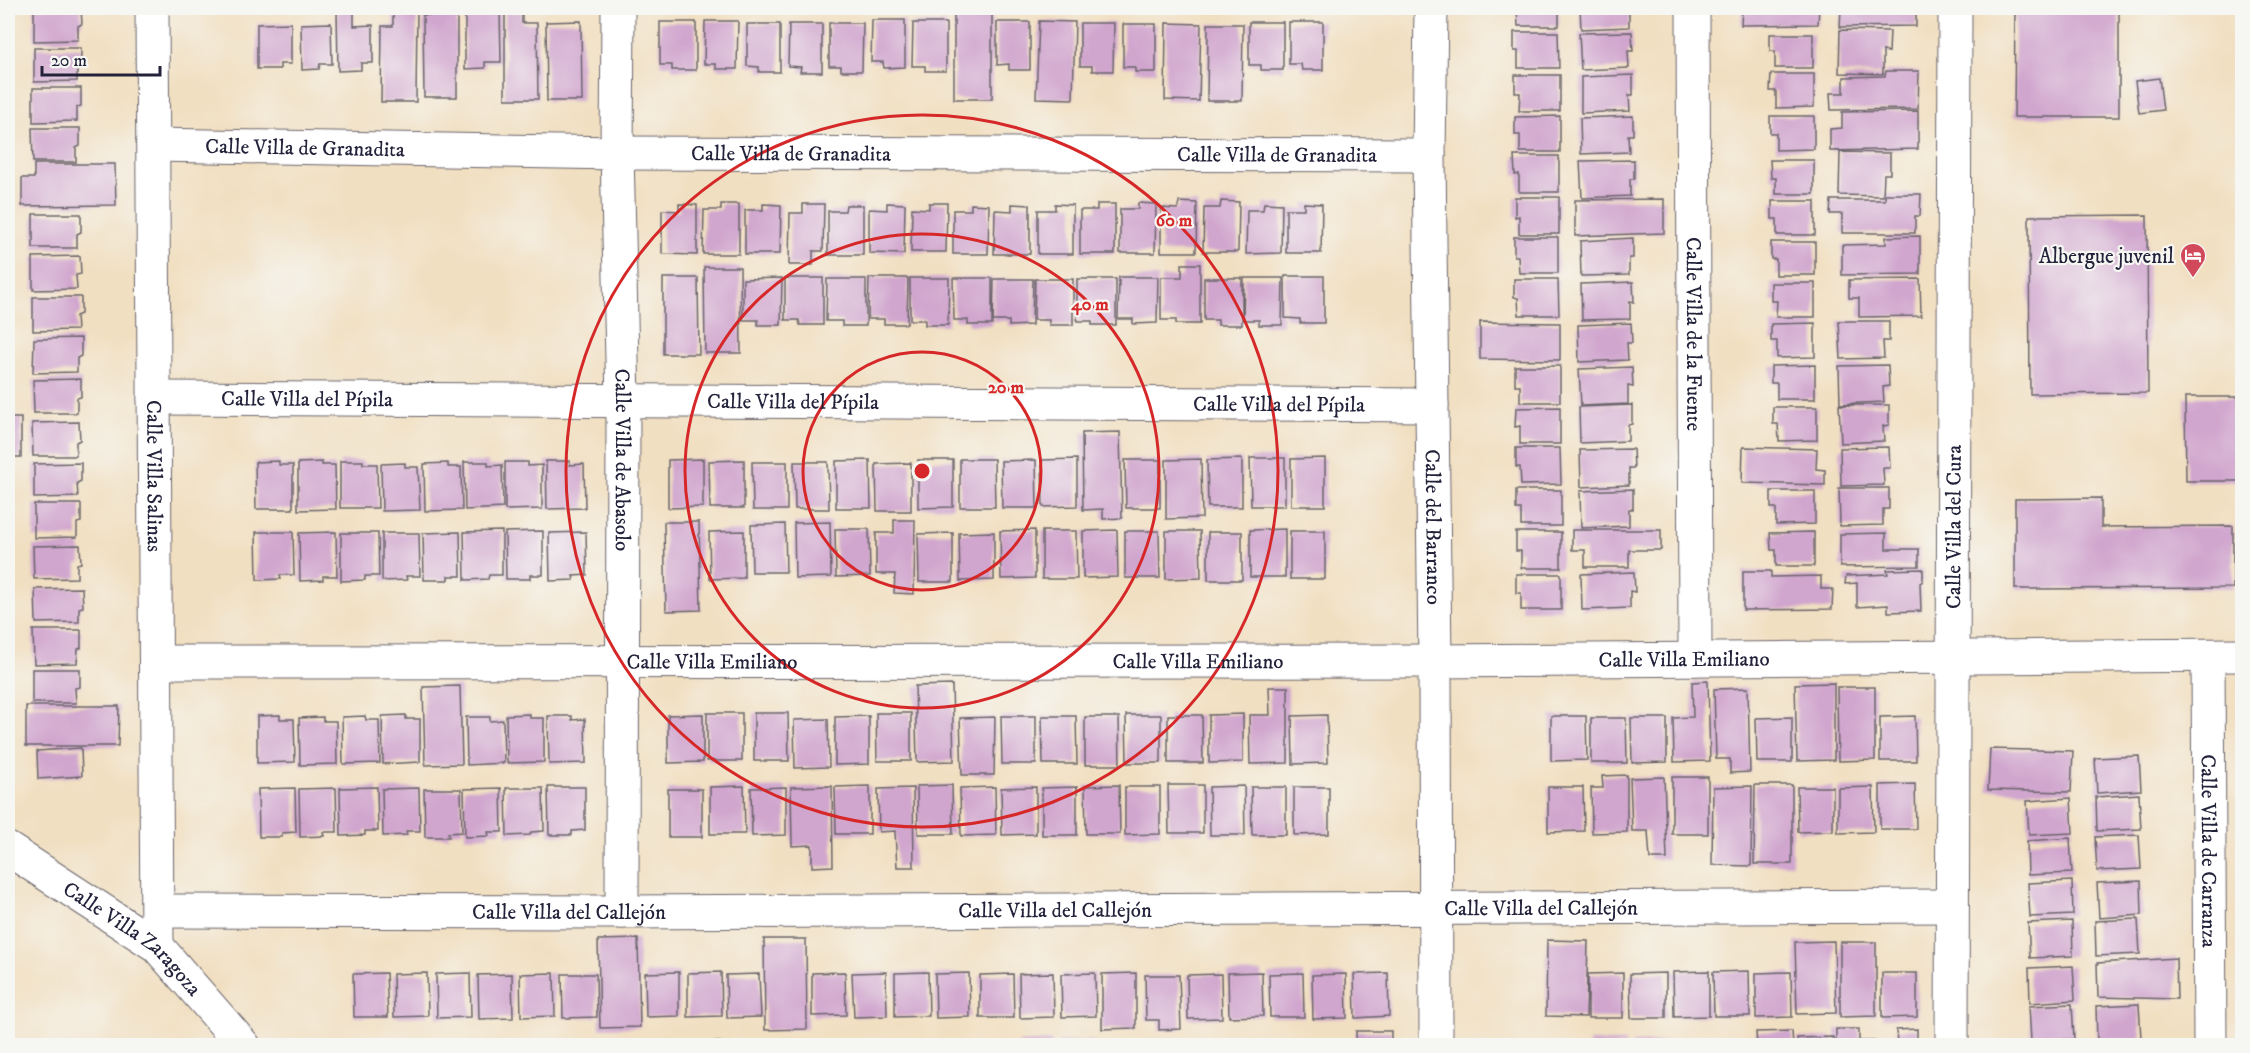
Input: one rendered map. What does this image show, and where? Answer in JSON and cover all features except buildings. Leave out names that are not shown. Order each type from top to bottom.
[{"type":"street","name":"Calle Villa Salinas","points":[[152,8],[157,946]]},
{"type":"street","name":"Calle Villa de Abasolo","points":[[618,8],[617,153],[623,401],[622,912]]},
{"type":"street","name":"Calle del Barranco","points":[[1431,8],[1429,154],[1435,661],[1436,1046]]},
{"type":"street","name":"Calle Villa de la Fuente","points":[[1694,8],[1695,659]]},
{"type":"street","name":"Calle Villa del Cura","points":[[1952,1046],[1955,8]]},
{"type":"street","name":"Calle Villa de Granadita","points":[[153,145],[617,153],[1429,154]]},
{"type":"street","name":"Calle Villa del Pípila","points":[[154,398],[1432,405]]},
{"type":"street","name":"Calle Villa Emiliano","points":[[156,662],[1435,661],[2242,655]]},
{"type":"street","name":"Calle Villa de Carranza","points":[[2208,656],[2210,1046]]},
{"type":"street","name":"Calle Villa Zaragoza","points":[[8,849],[157,946],[244,1046]]},
{"type":"street","name":"Calle Villa del Callejón","points":[[158,911],[622,912],[1952,906]]},
{"type":"place","name":"Albergue juvenil","points":[[2193,279]]}]
